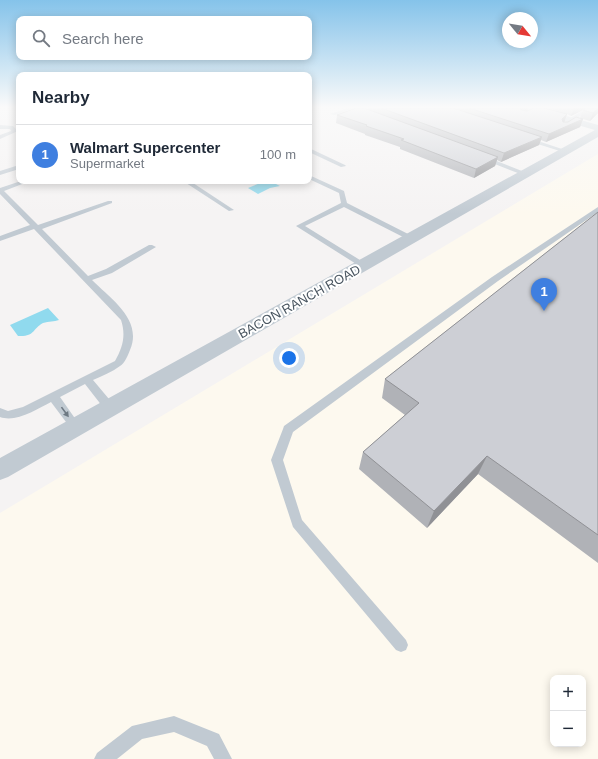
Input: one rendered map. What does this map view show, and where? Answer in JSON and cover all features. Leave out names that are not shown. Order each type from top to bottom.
[{"type":"street","name":"BACON RANCH ROAD","points":[[0,470],[578,143]]},
{"type":"lane","points":[[541,143],[565,151]]},
{"type":"lane","points":[[312,151],[343,166]]},
{"type":"lane","points":[[474,155],[525,174]]},
{"type":"lane","points":[[0,173],[16,168]]},
{"type":"lane","points":[[312,177],[342,192],[344,204]]},
{"type":"lane","points":[[0,412],[7,415],[26,410],[118,363],[126,351],[129,328],[125,319],[0,190],[18,184]]},
{"type":"lane","points":[[191,184],[231,210]]},
{"type":"lane","points":[[0,238],[110,202]]},
{"type":"lane","points":[[344,204],[412,238]]},
{"type":"lane","points":[[344,204],[300,226],[364,265]]},
{"type":"lane","points":[[401,645],[297,523],[277,460],[288,430],[495,279],[598,208]]},
{"type":"lane","points":[[87,279],[109,271],[152,247]]},
{"type":"lane","points":[[86,379],[110,408]]},
{"type":"lane","points":[[53,396],[76,427]]},
{"type":"lane","points":[[103,759],[138,732],[174,724],[213,740],[223,759]]},
{"type":"shaded area","points":[[598,154],[598,759],[0,759],[0,513]]},
{"type":"water","points":[[258,184],[276,184],[280,186],[270,188],[258,194],[248,188]]},
{"type":"water","points":[[48,308],[59,320],[43,323],[28,335],[18,336],[10,325]]},
{"type":"building","points":[[410,143],[461,143],[498,157],[476,169]]},
{"type":"building","points":[[478,143],[527,143],[504,153]]},
{"type":"building","points":[[598,212],[598,535],[487,456],[434,511],[363,452],[419,403],[385,379]]},
{"type":"place","name":"Walmart Supercenter","points":[[544,311]]}]
